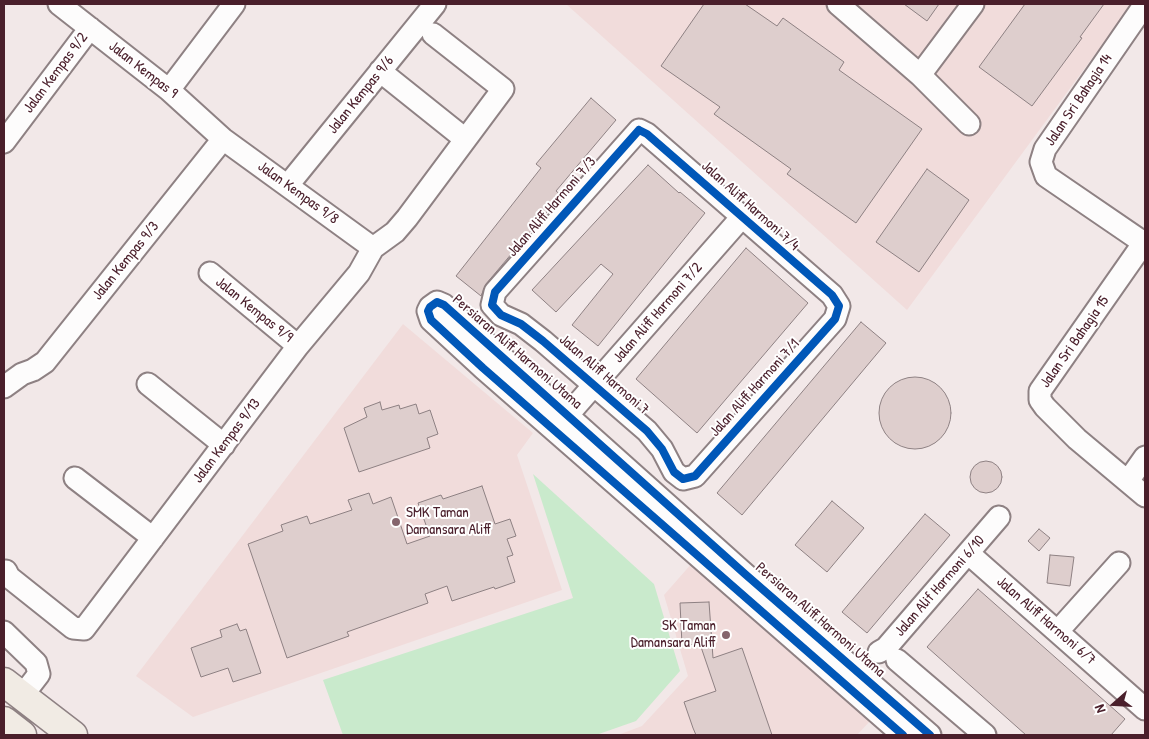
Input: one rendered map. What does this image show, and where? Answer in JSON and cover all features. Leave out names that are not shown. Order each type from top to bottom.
[{"type":"highway","points":[[13,689],[73,735]]},
{"type":"highway","points":[[4,722],[22,735]]},
{"type":"street","name":"Jalan Kempas 9","points":[[59,4],[169,90],[223,139]]},
{"type":"street","points":[[169,90],[234,4]]},
{"type":"street","name":"Jalan Kempas 9/6","points":[[288,185],[435,4]]},
{"type":"street","points":[[838,4],[920,75],[968,124]]},
{"type":"street","points":[[920,75],[973,4]]},
{"type":"street","name":"Jalan Sri Bahagia 14","points":[[1145,4],[1045,149],[1041,162],[1046,176],[1145,242]]},
{"type":"street","name":"Jalan Kempas 9/2","points":[[4,142],[90,28]]},
{"type":"street","points":[[373,248],[395,232],[407,218],[503,89],[433,34]]},
{"type":"street","points":[[380,71],[465,139]]},
{"type":"street","name":"Jalan Aliff Harmoni 7/4","points":[[639,130],[690,171],[741,218],[832,294],[839,306]]},
{"type":"street","name":"Jalan Aliff Harmoni 7/3","points":[[492,305],[495,292],[639,130]]},
{"type":"street","name":"Jalan Kempas 9/8","points":[[223,139],[373,248]]},
{"type":"street","name":"Jalan Kempas 9/3","points":[[4,387],[13,371],[33,370],[45,362],[223,139]]},
{"type":"street","name":"Jalan Aliff Harmoni 7/2","points":[[562,422],[741,218]]},
{"type":"street","name":"Jalan Sri Bahagia 15","points":[[1145,242],[1040,391],[1040,400],[1045,407],[1077,439],[1145,496]]},
{"type":"street","name":"Jalan Kempas 9/13","points":[[6,571],[9,577],[78,630],[84,629],[298,346],[359,273],[373,248]]},
{"type":"street","name":"Jalan Kempas 9/9","points":[[210,273],[298,346]]},
{"type":"street","name":"Persiaran Aliff Harmoni Utama","points":[[903,735],[562,422],[444,305],[437,302],[430,306],[428,311],[431,320],[562,422],[930,735]]},
{"type":"street","name":"Jalan Aliff Harmoni 7","points":[[492,305],[501,315],[521,324],[543,341],[647,431],[662,449],[674,472],[683,480]]},
{"type":"street","name":"Jalan Aliff Harmoni 7/1","points":[[683,480],[696,476],[835,319],[839,306]]},
{"type":"street","points":[[148,384],[224,445]]},
{"type":"street","points":[[1128,482],[1145,457]]},
{"type":"street","points":[[75,478],[153,538]]},
{"type":"street","name":"Jalan Alif Harmoni 6/10","points":[[985,735],[888,656],[886,648],[999,517]]},
{"type":"street","name":"Jalan Aliff Harmoni 6/7","points":[[968,553],[1145,709]]},
{"type":"street","points":[[1058,631],[1119,563]]},
{"type":"street","points":[[4,632],[36,664],[39,674],[13,689]]},
{"type":"shaded area","points":[[566,4],[1132,4],[907,310]]},
{"type":"shaded area","name":"SMK Taman Damansara Aliff","points":[[403,324],[533,433],[517,455],[562,590],[193,717],[136,676]]},
{"type":"shaded area","name":"SK Taman Damansara Aliff","points":[[693,562],[871,720],[857,735],[618,735],[642,726],[688,676],[664,595]]},
{"type":"green space","points":[[533,474],[654,584],[680,671],[636,721],[596,735],[343,735],[323,680],[573,598]]},
{"type":"building","points":[[704,4],[745,4],[777,26],[783,18],[844,62],[839,70],[922,129],[856,223],[787,174],[791,169],[714,114],[720,107],[661,66]]},
{"type":"building","points":[[904,4],[939,4],[927,21]]},
{"type":"building","points":[[1025,4],[1104,4],[1080,37],[1082,38],[1032,106],[979,67]]},
{"type":"building","points":[[591,98],[616,120],[556,191],[561,195],[486,284],[481,296],[456,276],[541,168],[536,164]]},
{"type":"building","points":[[648,165],[705,213],[598,346],[572,325],[613,274],[601,264],[556,312],[532,290]]},
{"type":"building","points":[[927,169],[969,200],[919,272],[876,242]]},
{"type":"building","points":[[746,248],[808,303],[697,433],[636,379]]},
{"type":"building","points":[[861,322],[886,343],[742,515],[717,493]]},
{"type":"building","points":[[915,377],[935,383],[945,393],[951,413],[945,433],[935,443],[915,449],[895,443],[885,433],[879,413],[885,393],[895,383]]},
{"type":"building","points":[[380,402],[382,410],[399,405],[400,409],[416,404],[419,414],[430,410],[438,434],[427,438],[430,448],[359,472],[344,428],[367,417],[364,408]]},
{"type":"building","points":[[986,461],[997,466],[1002,477],[997,488],[986,493],[975,488],[970,477],[975,466]]},
{"type":"building","points":[[482,486],[495,524],[510,519],[516,536],[507,539],[513,555],[507,557],[515,582],[452,601],[447,586],[425,594],[428,603],[347,632],[349,636],[287,658],[248,544],[283,531],[281,525],[307,516],[310,524],[352,510],[348,500],[369,493],[373,504],[391,497],[407,544],[430,536],[418,503],[441,495],[443,499]]},
{"type":"building","points":[[832,501],[864,528],[827,572],[795,545]]},
{"type":"building","points":[[925,514],[950,535],[867,633],[842,612]]},
{"type":"building","points":[[1039,529],[1050,538],[1039,551],[1028,541]]},
{"type":"building","points":[[1050,555],[1074,557],[1070,586],[1047,583]]},
{"type":"building","points":[[978,589],[1125,719],[1111,735],[1026,735],[927,647]]},
{"type":"building","points":[[709,602],[713,658],[742,648],[772,735],[696,735],[684,702],[716,691],[700,644],[682,645],[680,603]]},
{"type":"building","points":[[237,624],[240,631],[246,629],[261,673],[233,682],[228,668],[201,677],[191,648],[222,637],[220,630]]},
{"type":"cycle path","points":[[639,130],[647,134],[832,295],[839,306],[835,319],[695,476],[683,479],[674,472],[662,449],[647,431],[543,341],[521,324],[501,315],[492,305],[495,292],[639,130]]},
{"type":"cycle path","points":[[903,735],[483,368],[431,320],[428,311],[430,307],[437,302],[444,305],[745,574],[930,735]]},
{"type":"place","name":"SMK Taman Damansara Aliff","points":[[396,522]]},
{"type":"place","name":"SK Taman Damansara Aliff","points":[[726,635]]}]
